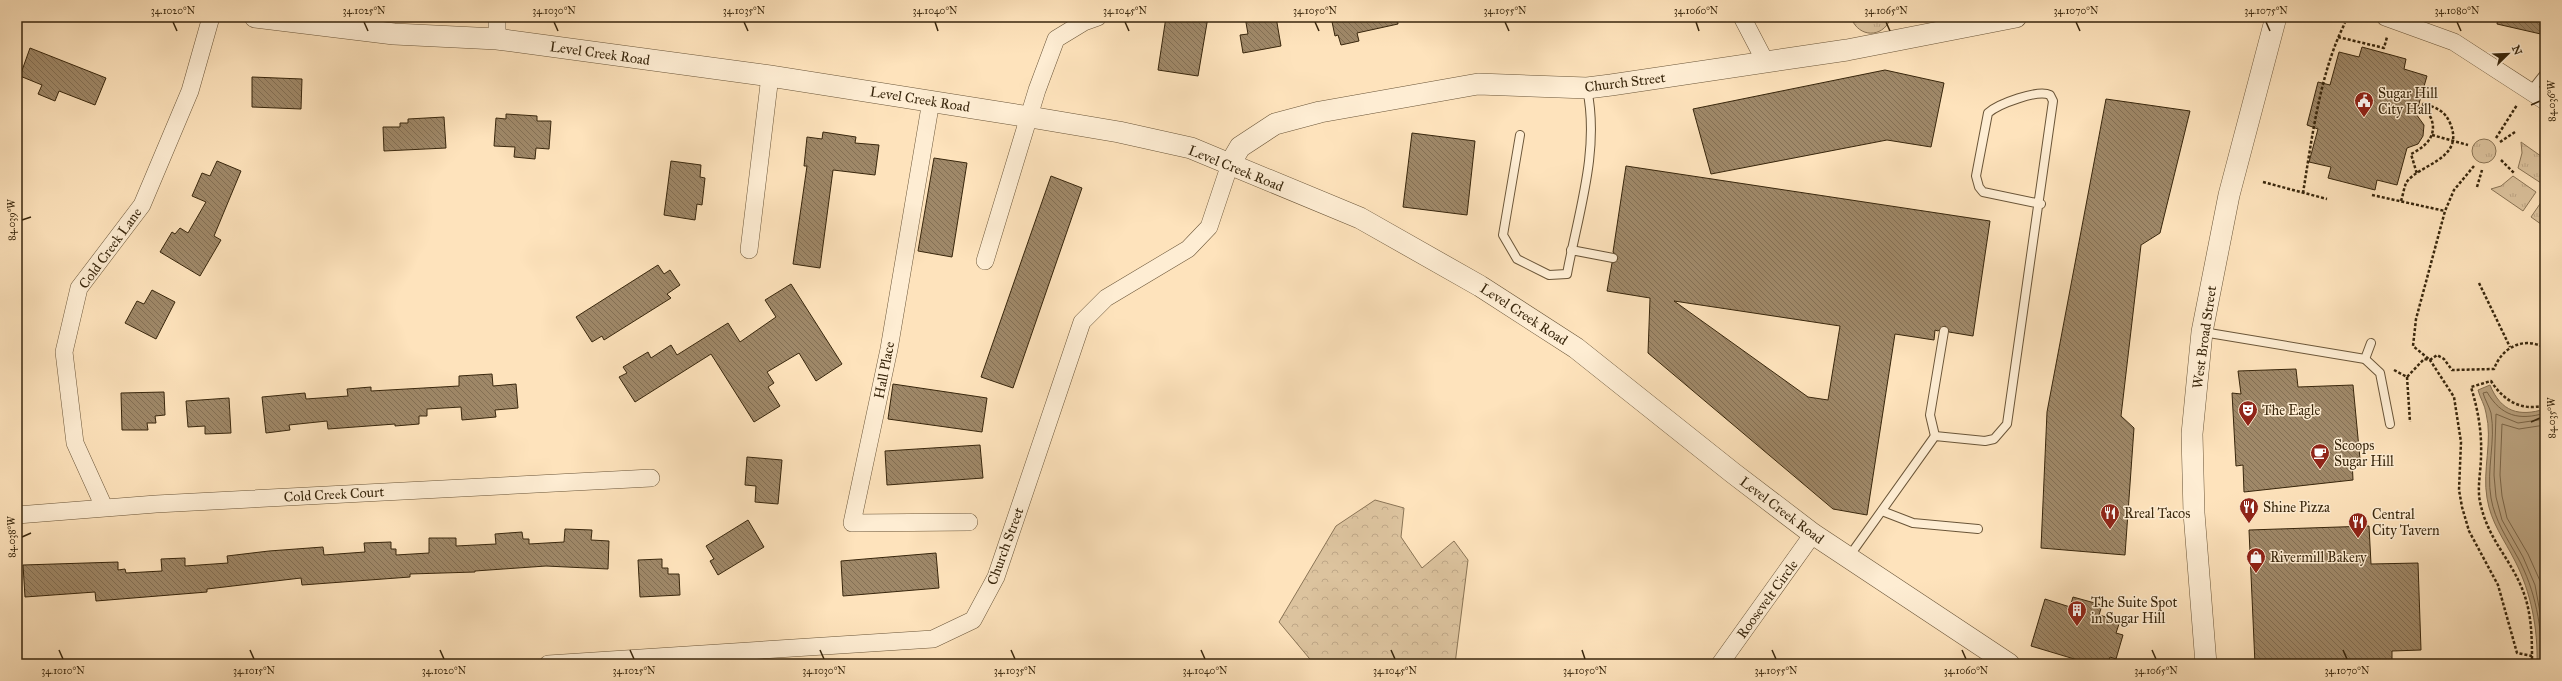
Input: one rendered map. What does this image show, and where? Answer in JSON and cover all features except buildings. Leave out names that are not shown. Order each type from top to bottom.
[{"type":"street","name":"Cold Creek Lane","points":[[104,507],[75,443],[64,352],[79,288],[142,205],[190,91],[211,17]]},
{"type":"street","name":"Level Creek Road","points":[[255,17],[394,34],[497,39],[770,76],[1119,132],[1184,147],[1235,155],[1360,218],[1480,286],[1576,348],[1733,474],[1813,534],[2009,664]]},
{"type":"street","points":[[497,17],[497,39]]},
{"type":"street","points":[[985,261],[1037,90],[1056,39],[1084,22],[1098,17]]},
{"type":"street","points":[[1742,17],[1766,63]]},
{"type":"street","name":"Church Street","points":[[548,664],[736,657],[933,639],[974,620],[996,577],[1082,322],[1106,298],[1188,249],[1209,227],[1235,155],[1274,124],[1320,112],[1478,84],[1587,88],[1847,50],[2016,17]]},
{"type":"street","name":"West Broad Street","points":[[2206,664],[2194,520],[2192,434],[2202,332],[2229,195],[2276,17]]},
{"type":"street","points":[[2385,17],[2454,42],[2545,101]]},
{"type":"street","points":[[749,250],[770,76]]},
{"type":"street","name":"Hall Place","points":[[932,101],[889,349],[852,522],[969,522]]},
{"type":"street","name":"Cold Creek Court","points":[[17,515],[104,507],[651,478]]},
{"type":"street","name":"Roosevelt Circle","points":[[1720,664],[1813,534]]},
{"type":"lane","points":[[2530,92],[2545,74]]},
{"type":"lane","points":[[1520,135],[1503,235],[1517,259],[1549,275],[1567,274],[1592,144],[1591,105],[1587,88]]},
{"type":"lane","points":[[1934,436],[1985,441],[1994,439],[2007,424],[2040,204],[2054,101],[2050,95],[2042,93],[1998,105],[1988,113],[1976,176],[1979,188],[1983,192],[2040,204]]},
{"type":"lane","points":[[1571,250],[1612,258]]},
{"type":"lane","points":[[1848,558],[1934,436],[1930,415],[1944,331]]},
{"type":"lane","points":[[2202,332],[2366,355],[2380,373],[2390,424]]},
{"type":"lane","points":[[2366,355],[2371,342]]},
{"type":"lane","points":[[1882,511],[1913,523],[1978,529]]},
{"type":"path","points":[[2304,193],[2314,128],[2338,37],[2345,23]]},
{"type":"path","points":[[2338,37],[2384,48],[2388,34]]},
{"type":"path","points":[[2401,201],[2406,183],[2442,158],[2451,140],[2451,127],[2447,117],[2437,108],[2423,104],[2425,111],[2431,118],[2432,135],[2427,144],[2411,154],[2417,174]]},
{"type":"path","points":[[2496,138],[2517,105]]},
{"type":"path","points":[[2500,142],[2515,132]]},
{"type":"path","points":[[2432,135],[2468,145]]},
{"type":"path","points":[[2501,160],[2514,172]]},
{"type":"path","points":[[2474,166],[2454,190],[2445,211],[2416,318],[2414,346],[2430,360],[2454,397],[2461,442],[2459,490],[2469,531],[2498,585],[2517,653],[2532,656]]},
{"type":"path","points":[[2477,187],[2482,170]]},
{"type":"path","points":[[2263,182],[2327,199]]},
{"type":"path","points":[[2372,195],[2445,211]]},
{"type":"path","points":[[2479,283],[2510,347]]},
{"type":"path","points":[[2410,422],[2407,377],[2424,359],[2430,360],[2437,355],[2444,359],[2452,370],[2494,369],[2497,360],[2510,347],[2534,343],[2545,347]]},
{"type":"path","points":[[2366,355],[2407,377]]},
{"type":"path","points":[[2532,664],[2532,630],[2521,586],[2494,541],[2486,524],[2480,500],[2481,432],[2478,411],[2471,387],[2491,381],[2498,392],[2511,403],[2531,408],[2545,406]]},
{"type":"green space","points":[[1868,17],[1891,17],[1884,28],[1874,33],[1868,33],[1862,31],[1853,22],[1869,20]]},
{"type":"green space","points":[[2484,139],[2489,140],[2495,146],[2495,156],[2489,162],[2484,163],[2479,162],[2473,156],[2472,151],[2473,146],[2479,140]]},
{"type":"green space","points":[[2521,142],[2545,159],[2545,177],[2541,183],[2518,168],[2522,153]]},
{"type":"green space","points":[[2513,176],[2536,192],[2523,211],[2491,189],[2501,186]]},
{"type":"green space","points":[[2544,198],[2545,199],[2545,227],[2531,217]]},
{"type":"green space","points":[[1375,500],[1404,508],[1401,537],[1422,568],[1454,541],[1468,560],[1455,664],[1314,664],[1279,622],[1336,526]]},
{"type":"water","points":[[2490,385],[2494,394],[2505,407],[2519,412],[2545,409],[2545,664],[2537,664],[2535,624],[2529,598],[2521,573],[2498,531],[2487,498],[2486,477],[2488,424],[2485,407],[2478,390]]},
{"type":"place","name":"Sugar Hill City Hall","points":[[2364,118]]},
{"type":"place","name":"The Eagle","points":[[2248,427]]},
{"type":"place","name":"Scoops Sugar Hill","points":[[2320,470]]},
{"type":"place","name":"Shine Pizza","points":[[2249,524]]},
{"type":"place","name":"Rreal Tacos","points":[[2110,530]]},
{"type":"place","name":"Central City Tavern","points":[[2358,539]]},
{"type":"place","name":"Rivermill Bakery","points":[[2256,574]]},
{"type":"place","name":"The Suite Spot in Sugar Hill","points":[[2077,627]]}]
